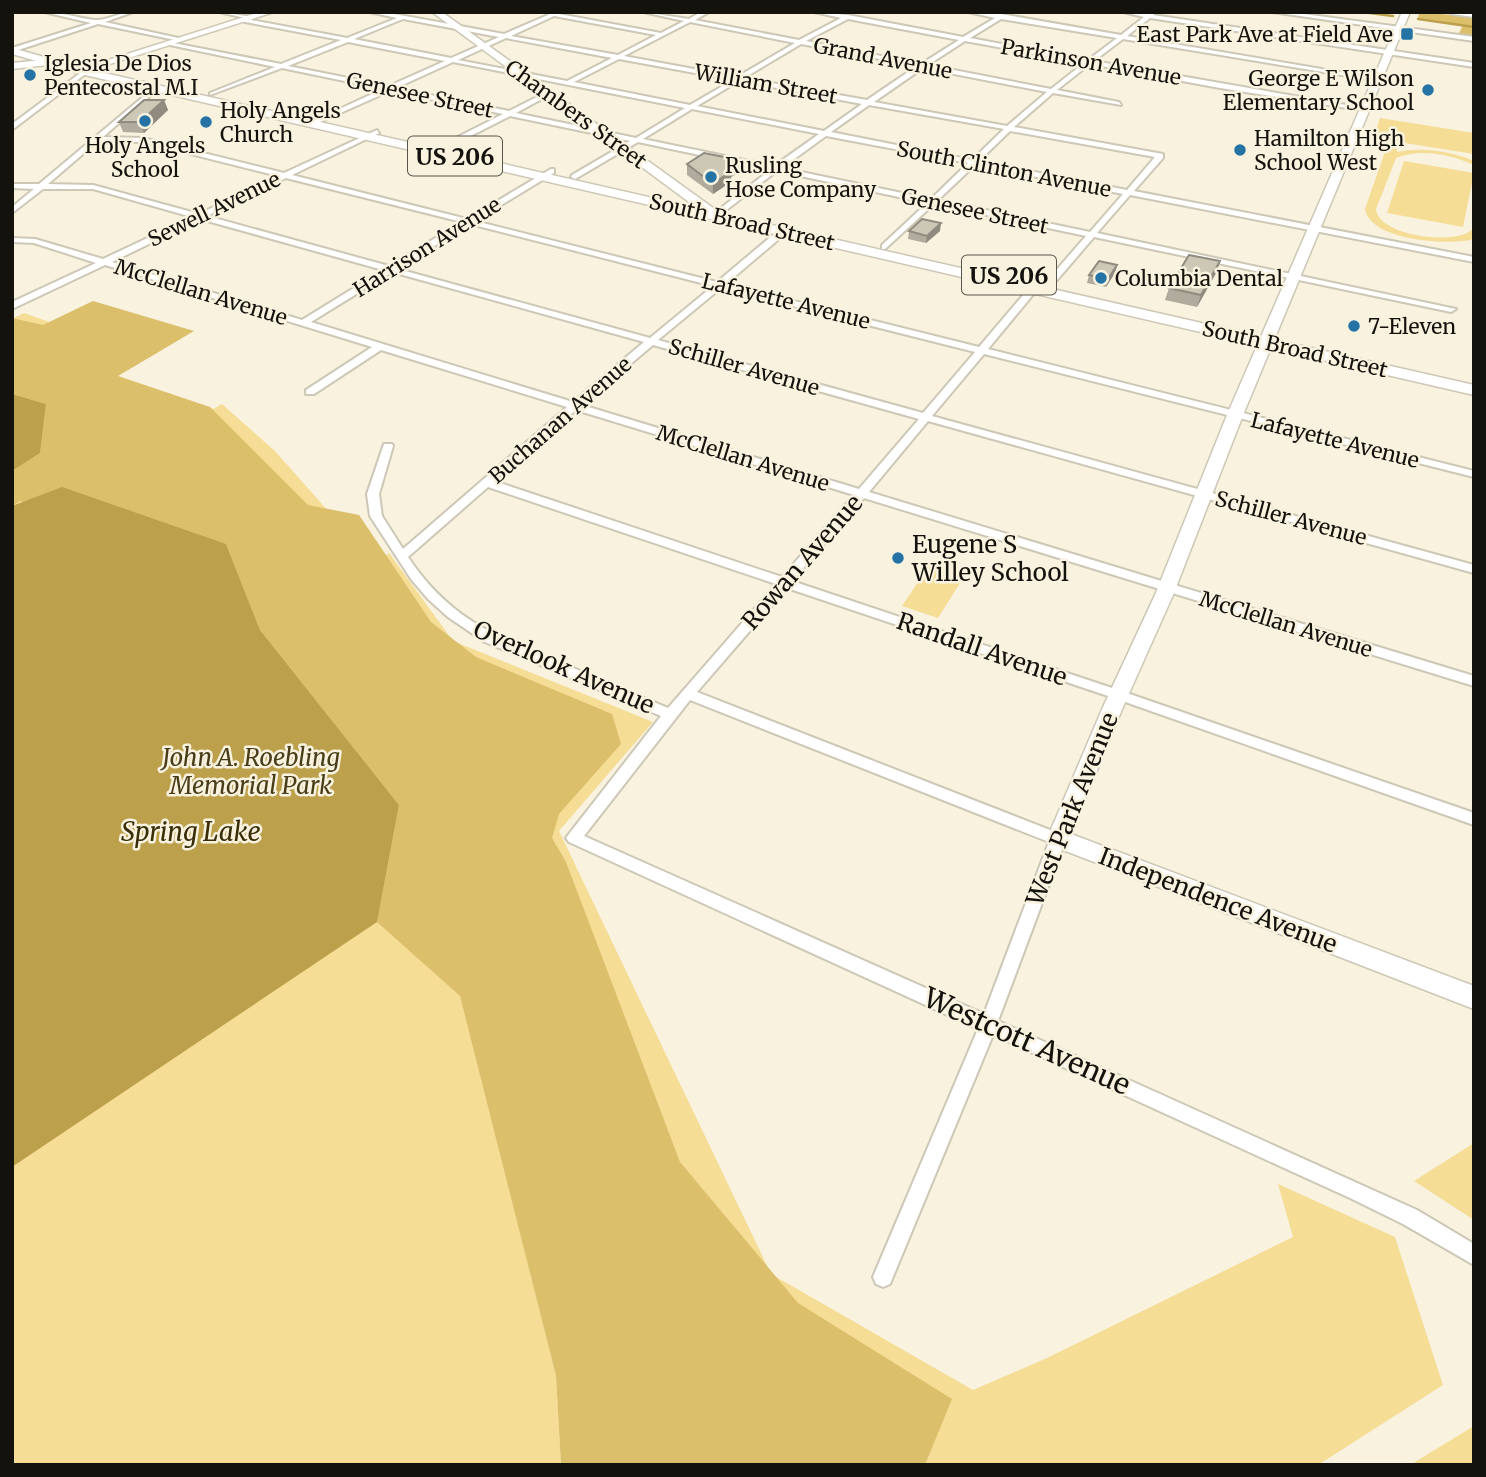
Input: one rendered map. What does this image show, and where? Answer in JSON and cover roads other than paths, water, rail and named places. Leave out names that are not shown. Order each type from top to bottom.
[{"type":"main road","name":"South Broad Street","points":[[12,50],[64,61],[156,88],[317,121]]},
{"type":"main road","name":"South Broad Street","points":[[12,50],[48,63],[212,94],[372,134],[744,219],[1049,284],[1474,390]]},
{"type":"main road","name":"South Broad Street","points":[[372,134],[445,147],[547,174],[575,177],[704,206],[719,213]]},
{"type":"main road","name":"South Broad Street","points":[[744,219],[783,231],[1033,289],[1474,380]]},
{"type":"street","points":[[47,12],[181,40]]},
{"type":"street","points":[[12,50],[130,12]]},
{"type":"street","name":"South Clinton Avenue","points":[[222,12],[345,41],[1474,260]]},
{"type":"street","points":[[12,128],[88,69],[270,12]]},
{"type":"street","name":"William Street","points":[[372,12],[1160,156],[1129,193]]},
{"type":"street","points":[[212,94],[416,12]]},
{"type":"street","name":"Chambers Street","points":[[436,12],[704,206]]},
{"type":"street","points":[[538,12],[556,13],[659,34]]},
{"type":"street","name":"Grand Avenue","points":[[646,12],[1119,104]]},
{"type":"street","points":[[566,84],[706,12]]},
{"type":"street","name":"Parkinson Avenue","points":[[817,12],[1220,86],[1366,108]]},
{"type":"street","points":[[575,177],[800,42],[857,12]]},
{"type":"street","points":[[971,12],[1378,79]]},
{"type":"street","points":[[719,213],[775,169],[922,66],[1008,12]]},
{"type":"street","points":[[1126,12],[1474,65]]},
{"type":"street","points":[[1275,12],[1474,39]]},
{"type":"street","name":"West Park Avenue","points":[[883,1277],[989,1023],[1058,839],[1167,588],[1235,415],[1406,12]]},
{"type":"street","points":[[1452,12],[1474,15]]},
{"type":"street","points":[[317,121],[508,37],[556,13]]},
{"type":"street","points":[[885,247],[1009,128],[1052,91],[1152,14]]},
{"type":"street","points":[[1190,50],[1193,24]]},
{"type":"street","name":"Genesee Street","points":[[170,43],[1451,309]]},
{"type":"street","points":[[12,65],[64,61]]},
{"type":"street","points":[[12,211],[156,88]]},
{"type":"street","points":[[445,147],[548,93]]},
{"type":"street","name":"Sewell Avenue","points":[[12,306],[372,134]]},
{"type":"street","name":"Lafayette Avenue","points":[[96,139],[143,140],[1474,474]]},
{"type":"street","name":"Harrison Avenue","points":[[303,323],[547,174]]},
{"type":"street","name":"Schiller Avenue","points":[[12,186],[93,187],[1474,569]]},
{"type":"street","points":[[1049,284],[1129,193]]},
{"type":"street","name":"Buchanan Avenue","points":[[403,555],[488,484],[573,407],[783,231]]},
{"type":"street","name":"McClellan Avenue","points":[[12,240],[35,241],[1474,681]]},
{"type":"street","name":"Rowan Avenue","points":[[574,838],[670,714],[983,352],[1033,289]]},
{"type":"street","points":[[310,392],[379,347]]},
{"type":"street","name":"Overlook Avenue","points":[[388,446],[373,494],[373,505],[379,522],[432,596],[452,614],[490,639],[670,714]]},
{"type":"street","name":"Randall Avenue","points":[[488,484],[1119,695],[1474,819]]},
{"type":"street","name":"Independence Avenue","points":[[689,694],[1474,998]]},
{"type":"street","name":"Westcott Avenue","points":[[574,838],[1357,1191],[1410,1217],[1474,1255]]},
{"type":"water","points":[[12,394],[46,404],[40,453],[12,471]]},
{"type":"water","name":"Spring Lake","points":[[62,487],[226,544],[260,630],[399,805],[377,922],[12,1167],[12,506]]},
{"type":"waterway","points":[[1362,12],[1393,16]]},
{"type":"waterway","points":[[1418,19],[1474,27]]},
{"type":"place","name":"East Park Ave at Field Ave","points":[[1407,34]]},
{"type":"place","name":"Iglesia De Dios Pentecostal M.I","points":[[30,75]]},
{"type":"place","name":"George E Wilson Elementary School","points":[[1428,90]]},
{"type":"place","name":"Holy Angels School","points":[[145,121]]},
{"type":"place","name":"Holy Angels Church","points":[[206,122]]},
{"type":"place","name":"Hamilton High School West","points":[[1240,150]]},
{"type":"place","name":"Rusling Hose Company","points":[[711,177]]},
{"type":"place","name":"Columbia Dental","points":[[1101,278]]},
{"type":"place","name":"7-Eleven","points":[[1354,326]]},
{"type":"place","name":"Eugene S Willey School","points":[[898,558]]},
{"type":"park label","name":"John A. Roebling Memorial Park","points":[[251,771]]}]
